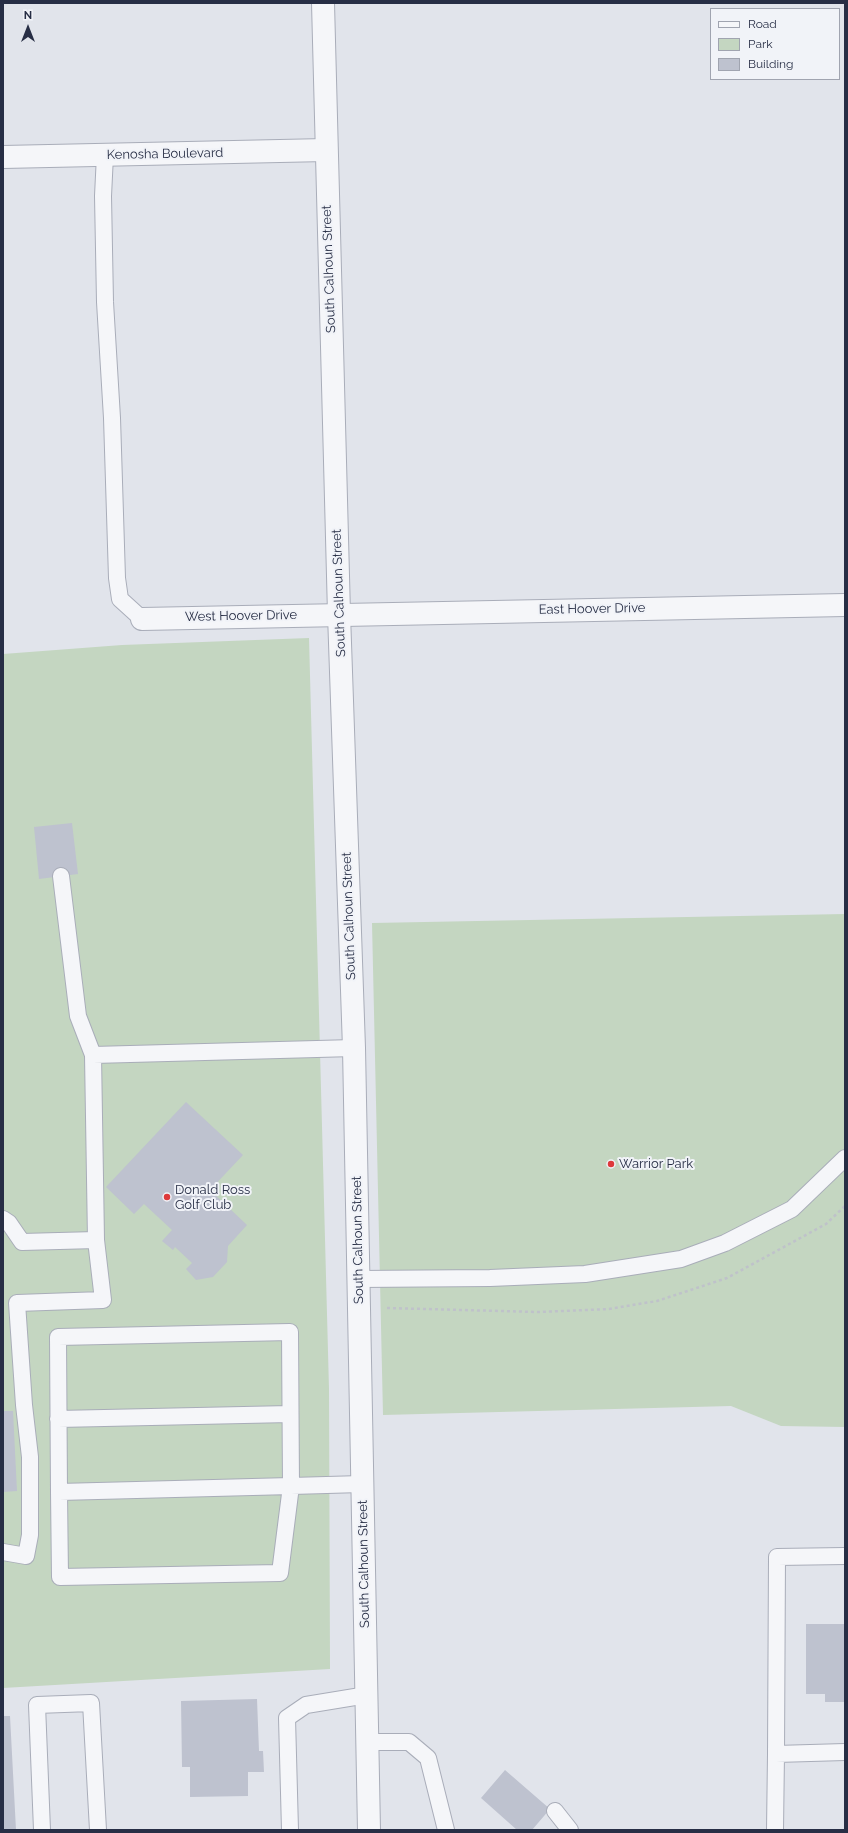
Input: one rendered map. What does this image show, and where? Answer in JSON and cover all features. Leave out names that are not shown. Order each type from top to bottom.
[{"type":"street","name":"South Calhoun Street","points":[[323,3],[339,614],[354,1048],[369,1830]]},
{"type":"street","name":"Kenosha Boulevard","points":[[3,157],[326,150]]},
{"type":"street","name":"East Hoover Drive","points":[[339,614],[845,605]]},
{"type":"street","name":"West Hoover Drive","points":[[142,618],[339,614]]},
{"type":"lane","points":[[105,155],[103,196],[105,302],[112,418],[117,578],[120,599],[142,618]]},
{"type":"lane","points":[[3,1552],[26,1556],[30,1535],[30,1457],[24,1405],[17,1303],[103,1300],[96,1240],[94,1055],[78,1016],[61,876]]},
{"type":"lane","points":[[94,1055],[354,1048]]},
{"type":"lane","points":[[358,1279],[490,1278],[585,1274],[681,1259],[725,1243],[792,1208],[845,1158]]},
{"type":"lane","points":[[3,1219],[9,1223],[22,1242],[96,1240]]},
{"type":"lane","points":[[290,1332],[291,1486],[280,1573],[60,1577],[58,1419],[58,1337],[290,1332]]},
{"type":"lane","points":[[58,1419],[290,1414]]},
{"type":"lane","points":[[59,1492],[362,1484]]},
{"type":"lane","points":[[775,1830],[778,1557],[845,1556]]},
{"type":"lane","points":[[290,1830],[287,1718],[306,1705],[367,1695]]},
{"type":"lane","points":[[42,1830],[37,1705],[91,1703],[98,1830]]},
{"type":"lane","points":[[368,1742],[409,1742],[428,1758],[446,1830]]},
{"type":"lane","points":[[776,1754],[845,1752]]},
{"type":"lane","points":[[555,1811],[570,1830]]},
{"type":"green space","name":"Donald Ross Golf Club","points":[[309,638],[329,1389],[330,1669],[3,1688],[3,654],[122,645]]},
{"type":"green space","name":"Warrior Park","points":[[845,914],[845,1427],[781,1426],[731,1406],[383,1415],[372,923]]},
{"type":"building","points":[[72,823],[78,874],[39,879],[34,827]]},
{"type":"building","name":"Donald Ross Golf Club","points":[[186,1102],[243,1155],[210,1190],[247,1225],[228,1246],[227,1262],[213,1277],[196,1280],[186,1269],[192,1263],[175,1247],[173,1250],[162,1241],[172,1230],[144,1204],[134,1214],[106,1187]]},
{"type":"building","points":[[3,1411],[13,1411],[17,1491],[3,1492]]},
{"type":"building","points":[[806,1624],[845,1624],[844,1702],[825,1702],[825,1694],[806,1694]]},
{"type":"building","points":[[257,1699],[259,1751],[263,1751],[264,1772],[248,1772],[248,1796],[190,1797],[190,1767],[182,1767],[181,1701]]},
{"type":"building","points":[[3,1716],[10,1716],[16,1830],[3,1830]]},
{"type":"building","points":[[505,1770],[550,1809],[532,1830],[517,1830],[481,1798]]},
{"type":"place","name":"Warrior Park","points":[[611,1164]]},
{"type":"place","name":"Donald Ross Golf Club","points":[[167,1197]]}]
